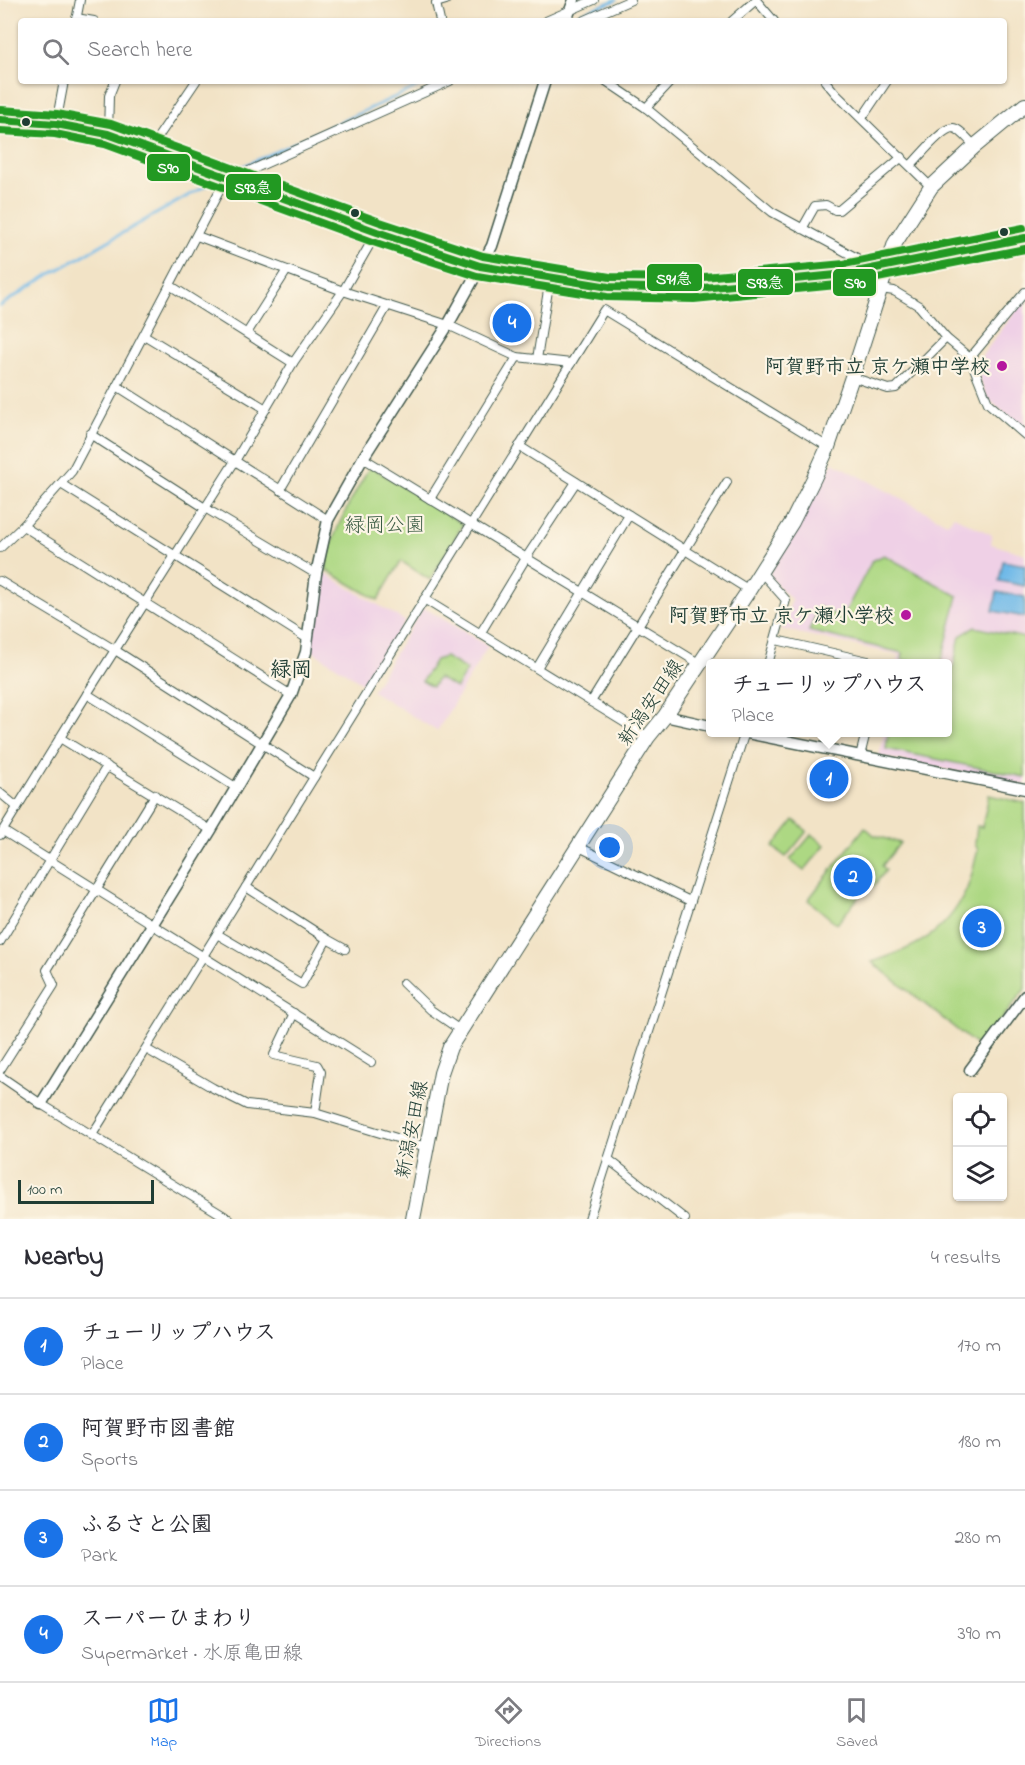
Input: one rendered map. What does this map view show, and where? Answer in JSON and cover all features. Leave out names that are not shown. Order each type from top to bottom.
[{"type":"main road","name":"新潟安田線","points":[[413,1219],[441,1073],[450,1047],[648,737],[700,664],[792,522],[828,447],[895,243],[932,187],[975,146],[1025,105]]},
{"type":"main road","points":[[0,120],[56,124],[108,134],[377,232],[480,266],[609,287],[666,290],[770,282],[860,271],[1025,238]]},
{"type":"street","points":[[76,18],[80,0]]},
{"type":"street","points":[[439,18],[436,3],[446,0]]},
{"type":"street","points":[[553,18],[594,0]]},
{"type":"street","points":[[590,18],[631,0]]},
{"type":"street","points":[[735,18],[756,0],[771,18]]},
{"type":"street","points":[[56,124],[63,84]]},
{"type":"street","points":[[108,134],[109,96],[114,84]]},
{"type":"street","points":[[150,149],[194,84]]},
{"type":"street","points":[[0,548],[72,471],[223,184],[443,84]]},
{"type":"street","points":[[41,1104],[212,830],[291,696],[306,652],[316,574],[328,520],[363,458],[448,325],[492,246],[544,84]]},
{"type":"street","points":[[610,84],[646,108],[772,212],[857,258],[860,271]]},
{"type":"street","points":[[646,108],[668,84]]},
{"type":"street","points":[[828,84],[932,187]]},
{"type":"street","points":[[862,118],[885,84]]},
{"type":"street","points":[[911,165],[944,131],[952,128],[958,130],[975,146]]},
{"type":"street","points":[[802,229],[815,206],[826,206],[839,210],[902,157]]},
{"type":"street","points":[[371,1062],[49,860],[1,833],[235,461],[293,363],[343,291],[377,232]]},
{"type":"street","points":[[197,236],[343,291],[448,325],[517,357],[571,363]]},
{"type":"street","points":[[247,333],[286,270]]},
{"type":"street","points":[[537,359],[550,278]]},
{"type":"street","points":[[171,286],[293,363]]},
{"type":"street","points":[[881,289],[894,291],[919,306],[946,338],[970,358],[988,403],[1025,435]]},
{"type":"street","points":[[970,358],[1025,292]]},
{"type":"street","points":[[280,490],[388,305]]},
{"type":"street","points":[[92,1135],[604,310],[828,447]]},
{"type":"street","points":[[144,334],[266,409]]},
{"type":"street","points":[[852,377],[888,389],[896,388],[946,338]]},
{"type":"street","points":[[430,499],[517,357]]},
{"type":"street","points":[[117,386],[328,520]]},
{"type":"street","points":[[90,434],[205,508],[316,574]]},
{"type":"street","points":[[519,447],[749,590]]},
{"type":"street","points":[[363,458],[700,664]]},
{"type":"street","points":[[480,634],[576,482]]},
{"type":"street","points":[[591,702],[727,482]]},
{"type":"street","points":[[62,484],[308,639]]},
{"type":"street","points":[[537,668],[630,515]]},
{"type":"street","points":[[23,526],[291,696]]},
{"type":"street","points":[[760,571],[786,600],[769,659]]},
{"type":"street","points":[[0,580],[115,650],[314,777]]},
{"type":"street","points":[[424,599],[648,737]]},
{"type":"street","points":[[776,640],[862,659]]},
{"type":"street","points":[[87,694],[237,788]]},
{"type":"street","points":[[665,716],[706,725]]},
{"type":"street","points":[[589,1219],[743,737]]},
{"type":"street","points":[[764,737],[1025,789]]},
{"type":"street","points":[[860,756],[865,737]]},
{"type":"street","points":[[60,738],[212,830]]},
{"type":"street","points":[[0,942],[107,766]]},
{"type":"street","points":[[0,793],[17,807]]},
{"type":"street","points":[[0,1070],[54,985],[47,970],[155,795]]},
{"type":"street","points":[[579,847],[690,901]]},
{"type":"street","points":[[246,887],[345,949]]},
{"type":"street","points":[[217,934],[302,984],[327,939]]},
{"type":"street","points":[[403,983],[431,1010],[460,1030]]},
{"type":"street","points":[[970,1070],[1025,996]]},
{"type":"street","points":[[294,1013],[274,1055],[317,1065],[321,1072],[315,1113]]},
{"type":"street","points":[[146,1049],[247,1105],[315,1113],[426,1147]]},
{"type":"street","points":[[0,1076],[41,1104],[230,1219]]},
{"type":"street","points":[[608,1159],[685,1219]]},
{"type":"shaded area","name":"阿賀野市立 京ケ瀬中学校","points":[[1025,299],[1025,431],[987,398],[978,374],[981,357]]},
{"type":"shaded area","name":"阿賀野市立 京ケ瀬小学校","points":[[833,462],[947,523],[954,516],[992,535],[991,544],[1025,554],[1025,785],[879,756],[883,737],[952,737],[952,659],[898,659],[899,655],[781,629],[792,600],[768,575]]},
{"type":"shaded area","points":[[321,571],[405,621],[366,685],[309,649]]},
{"type":"shaded area","points":[[423,607],[488,646],[437,731],[372,691]]},
{"type":"green space","name":"緑岡公園","points":[[370,466],[463,524],[430,580],[401,561],[378,600],[326,570],[337,530]]},
{"type":"green space","points":[[884,555],[958,596],[942,659],[902,659],[903,653],[809,631],[819,607],[842,618],[872,561]]},
{"type":"green space","points":[[975,627],[1025,638],[1025,777],[886,749],[888,737],[952,737],[952,673],[960,636]]},
{"type":"green space","points":[[445,657],[467,670],[456,688],[438,678],[432,687],[422,681],[435,660]]},
{"type":"green space","points":[[989,795],[1025,803],[1025,989],[980,1048],[872,962],[915,945],[938,929],[958,906],[971,876],[978,850],[975,844],[977,826],[982,827]]},
{"type":"green space","points":[[794,820],[807,831],[786,857],[773,847]]},
{"type":"green space","points":[[865,827],[874,835],[900,843],[882,866],[886,870],[873,887],[869,884],[837,924],[808,900]]},
{"type":"green space","points":[[812,834],[825,845],[804,871],[790,860]]},
{"type":"water","points":[[1003,561],[1025,565],[1025,586],[999,581]]},
{"type":"water","points":[[997,592],[1025,597],[1025,617],[993,611]]},
{"type":"waterway","points":[[580,14],[616,0]]},
{"type":"waterway","points":[[235,170],[423,84]]},
{"type":"waterway","points":[[0,306],[47,276],[212,182]]},
{"type":"transit line","name":"S91急","points":[[1,110],[57,114],[111,124],[380,222],[483,256],[610,277],[693,278],[844,264],[1023,228]]},
{"type":"transit line","name":"S93急","points":[[0,120],[56,124],[108,134],[377,232],[480,266],[609,287],[693,289],[846,274],[1025,238]]},
{"type":"transit line","name":"S90","points":[[0,131],[55,134],[105,144],[373,242],[477,276],[607,297],[694,299],[847,284],[1025,249]]},
{"type":"place","name":"スーパーひまわり","points":[[512,323]]},
{"type":"place","name":"阿賀野市立 京ケ瀬中学校","points":[[1002,366]]},
{"type":"place","name":"阿賀野市立 京ケ瀬小学校","points":[[906,615]]},
{"type":"place","name":"チューリップハウス","points":[[829,779]]},
{"type":"place","name":"阿賀野市図書館","points":[[853,877]]},
{"type":"place","name":"ふるさと公園","points":[[982,928]]},
{"type":"district","name":"緑岡","points":[[291,669]]}]
